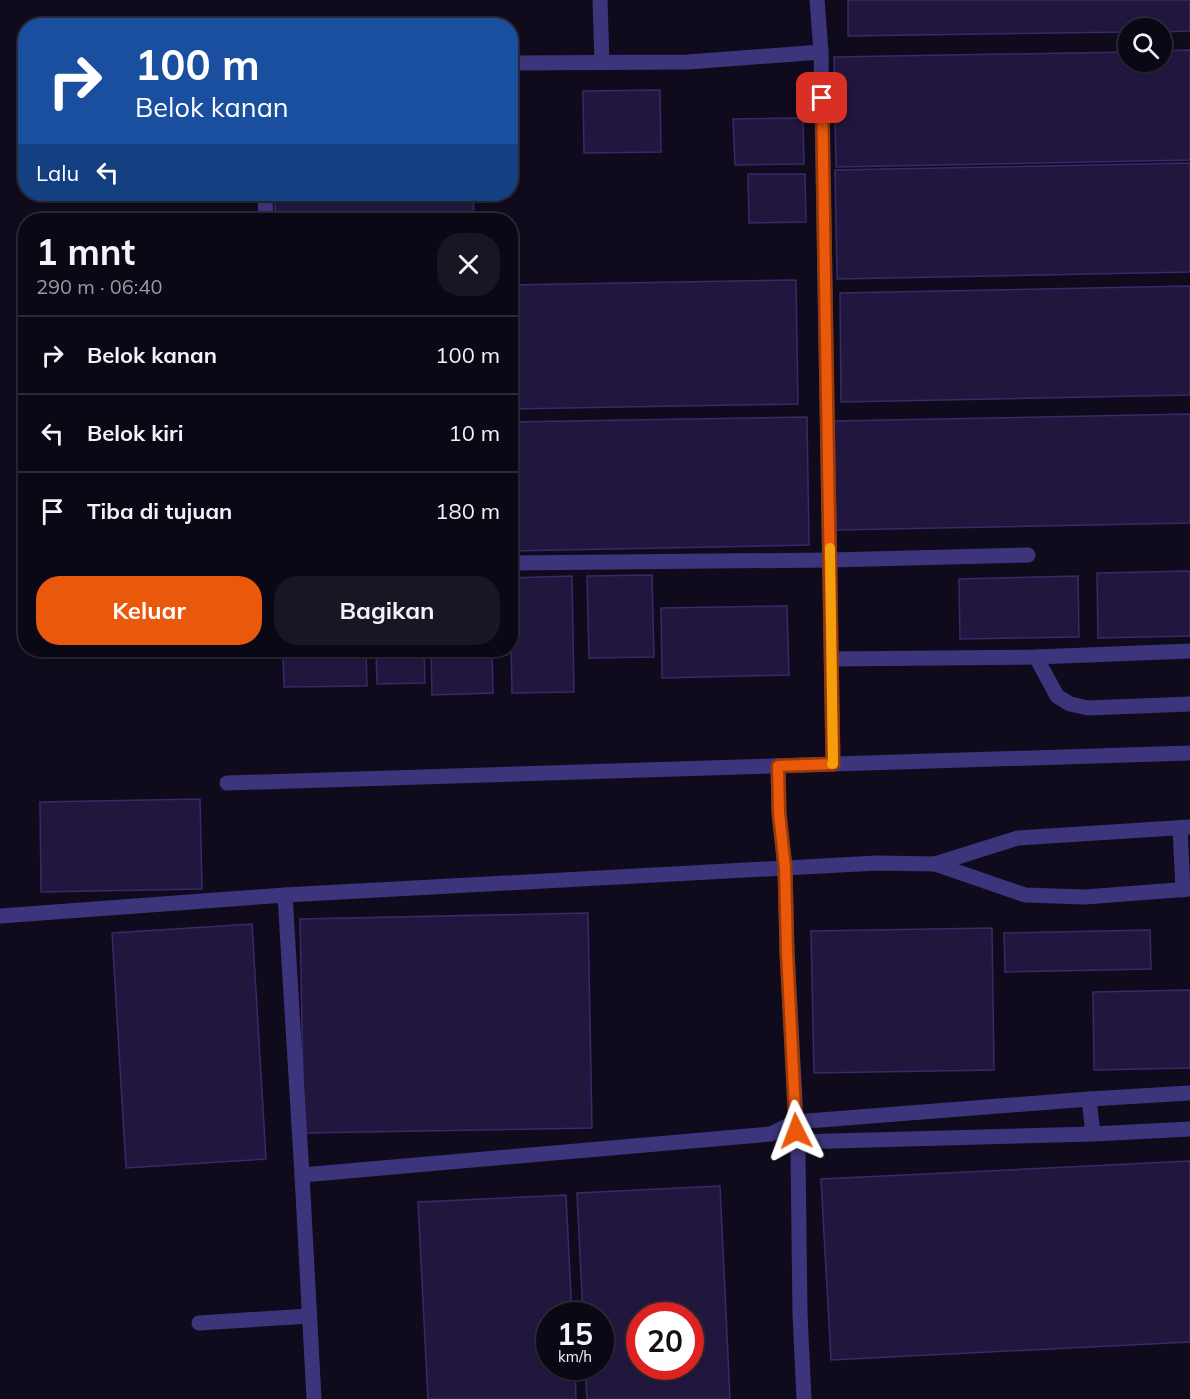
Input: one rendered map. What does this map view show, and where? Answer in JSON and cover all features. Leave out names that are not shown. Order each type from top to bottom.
[{"type":"lane","points":[[600,0],[602,62]]},
{"type":"lane","points":[[817,0],[821,52],[833,764]]},
{"type":"lane","points":[[518,63],[688,62],[821,52]]},
{"type":"lane","points":[[518,563],[830,560],[1028,555]]},
{"type":"lane","points":[[831,659],[1036,657],[1190,651]]},
{"type":"lane","points":[[1036,657],[1058,696],[1070,704],[1088,708],[1190,704]]},
{"type":"lane","points":[[226,783],[1190,753]]},
{"type":"lane","points":[[778,766],[798,1154],[800,1314],[804,1399]]},
{"type":"lane","points":[[0,916],[285,895],[877,863],[935,864],[1018,838],[1185,828],[1187,890],[1085,897],[1025,895],[935,864]]},
{"type":"lane","points":[[285,895],[314,1399]]},
{"type":"lane","points":[[302,1175],[771,1134],[795,1122],[1190,1094]]},
{"type":"lane","points":[[1089,1100],[1093,1134]]},
{"type":"lane","points":[[771,1134],[796,1142],[1190,1129]]},
{"type":"lane","points":[[199,1323],[309,1316]]},
{"type":"building","points":[[848,0],[1190,0],[1190,31],[1172,32],[1172,18],[1118,18],[1118,32],[848,36]]},
{"type":"building","points":[[1190,50],[1190,160],[836,167],[834,57],[1118,52],[1118,72],[1172,72],[1172,51]]},
{"type":"building","points":[[660,90],[661,152],[584,153],[583,91]]},
{"type":"building","points":[[803,118],[804,164],[735,165],[733,119]]},
{"type":"building","points":[[1190,163],[1190,272],[837,279],[835,170]]},
{"type":"building","points":[[748,174],[805,174],[806,222],[749,223]]},
{"type":"building","points":[[275,201],[473,201],[474,213],[275,213]]},
{"type":"building","points":[[796,280],[798,404],[518,409],[518,285]]},
{"type":"building","points":[[1190,286],[1190,395],[841,402],[840,293]]},
{"type":"building","points":[[1190,414],[1190,523],[836,530],[834,421]]},
{"type":"building","points":[[807,417],[809,545],[518,551],[518,422]]},
{"type":"building","points":[[1190,571],[1190,636],[1098,638],[1097,573]]},
{"type":"building","points":[[652,575],[654,657],[589,658],[587,576]]},
{"type":"building","points":[[572,576],[574,692],[512,693],[511,657],[518,657],[518,578]]},
{"type":"building","points":[[1078,576],[1079,637],[960,639],[959,579]]},
{"type":"building","points":[[787,606],[789,675],[662,678],[661,608]]},
{"type":"building","points":[[283,657],[366,657],[367,686],[284,687]]},
{"type":"building","points":[[376,657],[424,657],[425,683],[377,684]]},
{"type":"building","points":[[431,657],[492,657],[493,693],[432,695]]},
{"type":"building","points":[[200,799],[202,889],[41,892],[40,802]]},
{"type":"building","points":[[588,913],[592,1128],[304,1133],[300,919]]},
{"type":"building","points":[[252,924],[266,1159],[126,1168],[112,933]]},
{"type":"building","points":[[992,928],[994,1070],[814,1073],[811,931]]},
{"type":"building","points":[[1150,930],[1151,969],[1005,972],[1004,933]]},
{"type":"building","points":[[1190,990],[1190,1068],[1094,1070],[1093,992]]},
{"type":"building","points":[[1190,1161],[1190,1342],[831,1360],[821,1179]]},
{"type":"building","points":[[720,1186],[730,1399],[587,1399],[586,1380],[614,1380],[614,1302],[582,1302],[577,1193]]},
{"type":"building","points":[[566,1195],[571,1302],[536,1302],[536,1380],[575,1380],[576,1399],[428,1399],[418,1202]]},
{"type":"slow traffic","points":[[830,548],[832,764]]},
{"type":"route","points":[[796,1131],[785,868],[779,813],[778,766],[833,764],[822,98]]}]
